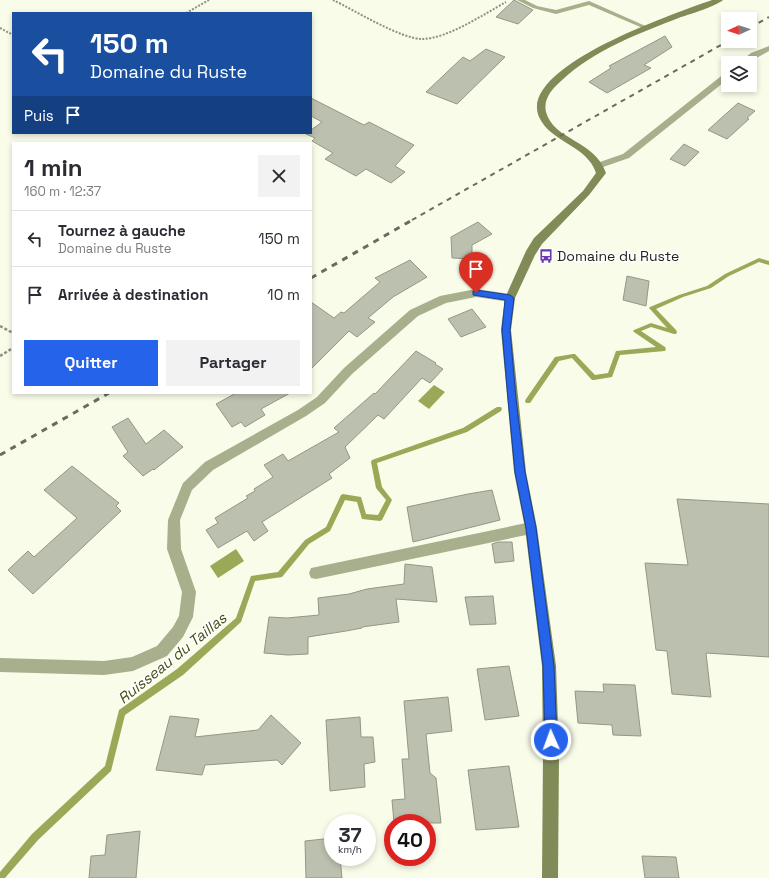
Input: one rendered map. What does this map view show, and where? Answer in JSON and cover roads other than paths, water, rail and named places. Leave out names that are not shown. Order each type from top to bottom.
[{"type":"street","points":[[550,878],[551,755],[549,666],[531,528],[520,472],[506,330],[510,298],[530,254],[538,241],[594,184],[601,173],[600,165],[594,157],[548,125],[541,108],[542,100],[553,85],[584,58],[618,39],[719,0]]},
{"type":"street","points":[[753,56],[769,48]]},
{"type":"street","points":[[600,165],[626,156],[721,81]]},
{"type":"street","points":[[0,665],[104,668],[133,664],[162,651],[178,632],[186,618],[189,592],[174,549],[174,520],[179,502],[186,487],[210,466],[302,413],[321,400],[348,371],[414,313],[444,299],[476,293],[510,298]]},
{"type":"street","points":[[316,573],[531,528]]},
{"type":"lane","points":[[520,0],[535,7],[556,12],[589,3],[647,28]]},
{"type":"waterway","name":"Ruisseau du Taillas","points":[[528,401],[557,359],[573,356],[594,378],[610,375],[618,353],[663,349],[636,331],[651,325],[674,332],[652,308],[681,296],[709,287],[727,275],[759,260],[769,263]]},
{"type":"waterway","name":"Ruisseau du Taillas","points":[[0,878],[35,837],[108,768],[122,713],[180,672],[239,620],[253,578],[280,575],[307,542],[328,529],[343,497],[359,499],[364,517],[380,518],[389,500],[379,488],[374,462],[465,430],[499,409]]},
{"type":"railway","points":[[757,24],[769,17]]},
{"type":"railway","points":[[412,220],[721,45]]},
{"type":"railway","points":[[312,277],[414,219]]},
{"type":"railway","points":[[0,455],[107,394]]},
{"type":"place","name":"Domaine du Ruste","points":[[546,256]]}]
